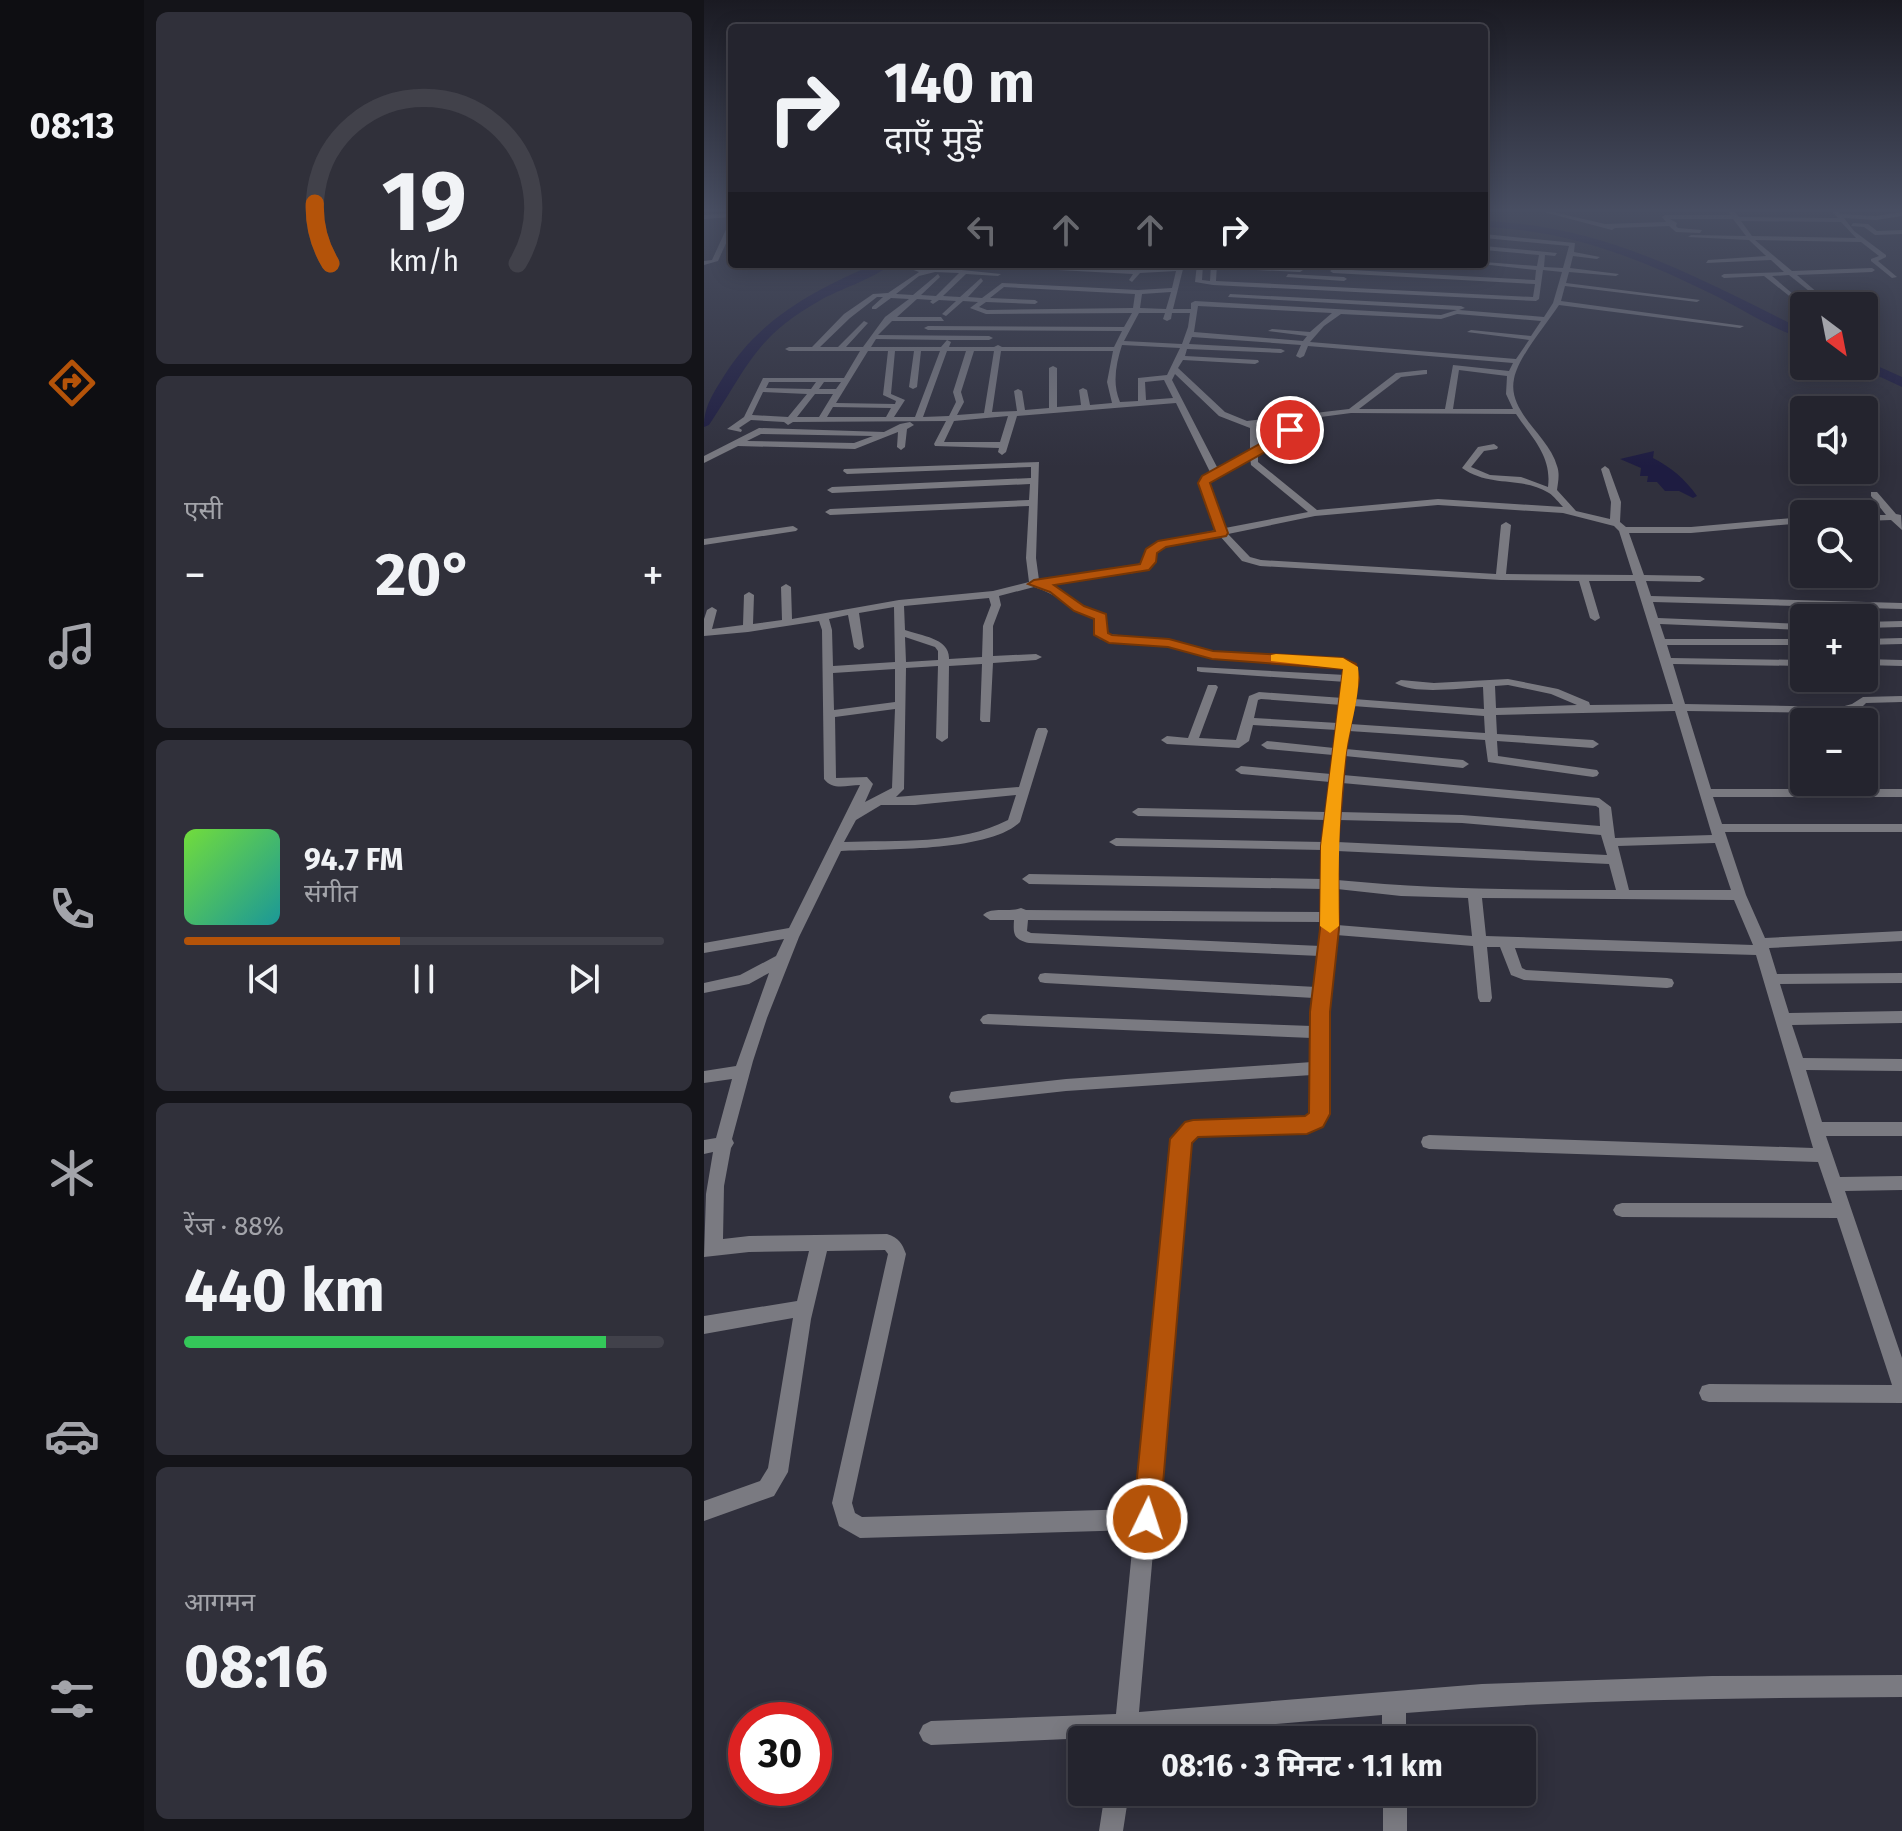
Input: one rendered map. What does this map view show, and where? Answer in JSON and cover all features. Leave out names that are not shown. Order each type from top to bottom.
[{"type":"street","points":[[815,348],[870,296]]},
{"type":"street","points":[[874,308],[888,296]]},
{"type":"street","points":[[906,296],[982,301]]},
{"type":"street","points":[[921,313],[940,296]]},
{"type":"street","points":[[946,314],[964,296]]},
{"type":"street","points":[[988,296],[974,310],[1170,306],[1196,299],[1290,296]]},
{"type":"street","points":[[1117,405],[1109,379],[1137,296]]},
{"type":"street","points":[[1167,320],[1172,296]]},
{"type":"street","points":[[1199,296],[1169,385],[1215,472]]},
{"type":"street","points":[[1369,296],[1478,308],[1527,296]]},
{"type":"street","points":[[1369,296],[1410,296]]},
{"type":"street","points":[[1196,299],[1441,317],[1527,296]]},
{"type":"street","points":[[1552,491],[1554,469],[1549,457],[1509,396],[1511,374],[1555,296]]},
{"type":"street","points":[[1587,296],[1719,332]]},
{"type":"street","points":[[1595,296],[1740,326]]},
{"type":"street","points":[[1616,301],[1617,296]]},
{"type":"street","points":[[1643,304],[1645,296]]},
{"type":"street","points":[[1667,296],[1697,300]]},
{"type":"street","points":[[822,418],[879,328],[912,297]]},
{"type":"street","points":[[1577,297],[1718,314]]},
{"type":"street","points":[[1670,308],[1672,297]]},
{"type":"street","points":[[1196,299],[1326,319]]},
{"type":"street","points":[[1300,356],[1303,343],[1326,319],[1341,311]]},
{"type":"street","points":[[888,319],[1130,320]]},
{"type":"street","points":[[841,348],[864,323]]},
{"type":"street","points":[[879,328],[1122,339],[1281,351]]},
{"type":"street","points":[[1189,332],[1518,361]]},
{"type":"street","points":[[1175,335],[1189,332],[1312,334]]},
{"type":"street","points":[[1471,332],[1532,338]]},
{"type":"street","points":[[789,349],[998,347],[1162,335]]},
{"type":"street","points":[[873,337],[1122,339]]},
{"type":"street","points":[[918,420],[949,338]]},
{"type":"street","points":[[988,415],[998,347]]},
{"type":"street","points":[[888,420],[901,398],[887,395],[892,348]]},
{"type":"street","points":[[913,387],[918,348]]},
{"type":"street","points":[[971,348],[957,392],[960,402],[938,442],[940,445],[1003,449],[1017,414],[1018,391]]},
{"type":"street","points":[[1180,358],[1255,362]]},
{"type":"street","points":[[1448,413],[1456,367],[1511,374]]},
{"type":"street","points":[[1053,368],[1053,411]]},
{"type":"street","points":[[1351,411],[1399,375],[1424,372]]},
{"type":"street","points":[[1142,403],[1141,380],[1171,373]]},
{"type":"street","points":[[1171,373],[1222,414],[1250,423],[1351,411],[1519,412]]},
{"type":"street","points":[[777,390],[780,379]]},
{"type":"street","points":[[738,430],[731,429],[748,418],[766,380],[846,380]]},
{"type":"street","points":[[767,448],[822,380]]},
{"type":"street","points":[[762,390],[840,392]]},
{"type":"street","points":[[1083,390],[1086,408]]},
{"type":"street","points":[[859,419],[871,397]]},
{"type":"street","points":[[748,418],[930,420],[1179,400]]},
{"type":"street","points":[[831,405],[897,406]]},
{"type":"street","points":[[1284,418],[1290,430],[1287,434],[1215,472],[1204,483],[1222,533],[1246,559],[1260,563],[1501,577],[1700,579]]},
{"type":"street","points":[[736,443],[767,448],[855,446],[903,426],[930,420]]},
{"type":"street","points":[[1250,423],[1256,430],[1252,451],[1254,463],[1315,513]]},
{"type":"street","points":[[901,447],[903,426]]},
{"type":"street","points":[[704,460],[754,432],[882,434]]},
{"type":"street","points":[[1494,447],[1481,449],[1466,468],[1488,478],[1521,480],[1552,491],[1572,511]]},
{"type":"street","points":[[847,471],[1030,463],[1037,467],[1031,558],[1034,584]]},
{"type":"street","points":[[1605,469],[1616,502],[1619,526],[1641,579],[1719,834],[1772,979],[1824,1155],[1902,1386]]},
{"type":"street","points":[[832,490],[1035,481]]},
{"type":"street","points":[[1874,494],[1902,527]]},
{"type":"street","points":[[712,610],[705,633],[787,623],[899,603],[993,594],[1034,584],[1144,567],[1150,562],[1150,551],[1162,544],[1315,513],[1438,502],[1572,511],[1619,526],[1691,530],[1790,521]]},
{"type":"street","points":[[830,512],[1033,503]]},
{"type":"street","points":[[1501,577],[1506,525]]},
{"type":"street","points":[[704,542],[793,529]]},
{"type":"street","points":[[1584,580],[1595,618]]},
{"type":"street","points":[[1034,584],[1055,590],[1079,608],[1101,617],[1101,635],[1109,639],[1169,643],[1212,655],[1343,663],[1350,667],[1352,679],[1335,778],[1330,846],[1330,923],[1319,1032],[1320,1114],[1316,1121],[1307,1125],[1193,1129],[1181,1139],[1127,1726]]},
{"type":"street","points":[[786,587],[787,623]]},
{"type":"street","points":[[986,720],[988,626],[996,605],[993,594]]},
{"type":"street","points":[[748,629],[749,595]]},
{"type":"street","points":[[1646,599],[1902,606]]},
{"type":"street","points":[[853,814],[882,801],[898,789],[901,705],[899,603]]},
{"type":"street","points":[[853,612],[859,647]]},
{"type":"street","points":[[823,617],[827,630],[831,781],[863,780],[867,784],[794,932],[742,1071],[726,1143],[710,1190],[709,1248],[887,1242],[894,1246],[897,1254],[842,1503],[846,1519],[860,1528],[1147,1519]]},
{"type":"street","points":[[1654,621],[1790,626]]},
{"type":"street","points":[[1878,625],[1902,624]]},
{"type":"street","points":[[900,632],[939,645],[945,661],[942,738]]},
{"type":"street","points":[[1878,642],[1902,641]]},
{"type":"street","points":[[1660,642],[1790,642]]},
{"type":"street","points":[[1887,642],[1902,662]]},
{"type":"street","points":[[828,670],[1036,657]]},
{"type":"street","points":[[1666,661],[1790,663]]},
{"type":"street","points":[[1878,662],[1902,662]]},
{"type":"street","points":[[1201,669],[1352,679]]},
{"type":"street","points":[[1401,683],[1434,686],[1489,682],[1554,691],[1579,703],[1601,708]]},
{"type":"street","points":[[1489,682],[1491,756],[1496,761],[1593,773]]},
{"type":"street","points":[[1192,742],[1212,687]]},
{"type":"street","points":[[1167,740],[1239,744],[1243,741],[1256,695],[1349,700],[1464,712],[1679,707],[1841,710],[1856,707],[1863,700],[1902,699]]},
{"type":"street","points":[[827,715],[901,705]]},
{"type":"street","points":[[1249,721],[1593,744]]},
{"type":"street","points":[[837,847],[988,834],[1014,822],[1042,731]]},
{"type":"street","points":[[1267,745],[1463,764]]},
{"type":"street","points":[[1241,770],[1595,802],[1605,807],[1613,860],[1624,896]]},
{"type":"street","points":[[882,801],[915,801],[1023,790]]},
{"type":"street","points":[[1706,793],[1902,793]]},
{"type":"street","points":[[1138,812],[1462,819],[1608,836],[1902,828]]},
{"type":"street","points":[[1116,842],[1330,846],[1613,860]]},
{"type":"street","points":[[1029,879],[1330,884],[1475,894],[1739,895]]},
{"type":"street","points":[[1475,894],[1485,998]]},
{"type":"street","points":[[1021,913],[1020,934],[1029,938],[1327,951]]},
{"type":"street","points":[[990,915],[1021,913],[1330,923],[1385,935],[1505,941],[1761,946],[1901,938]]},
{"type":"street","points":[[704,948],[794,932]]},
{"type":"street","points":[[1505,941],[1516,971],[1524,975],[1667,983]]},
{"type":"street","points":[[704,988],[744,980],[783,959]]},
{"type":"street","points":[[1045,978],[1322,993]]},
{"type":"street","points":[[1772,979],[1902,978]]},
{"type":"street","points":[[1785,1019],[1902,1017]]},
{"type":"street","points":[[988,1020],[1319,1032]]},
{"type":"street","points":[[1797,1064],[1902,1065]]},
{"type":"street","points":[[957,1097],[1066,1085],[1319,1068]]},
{"type":"street","points":[[704,1077],[742,1071]]},
{"type":"street","points":[[1818,1129],[1902,1129]]},
{"type":"street","points":[[1429,1142],[1824,1155]]},
{"type":"street","points":[[704,1147],[726,1143]]},
{"type":"street","points":[[1835,1184],[1902,1183]]},
{"type":"street","points":[[1622,1210],[1843,1211]]},
{"type":"street","points":[[704,1511],[767,1489],[778,1472],[804,1308],[820,1243]]},
{"type":"street","points":[[704,1325],[804,1308]]},
{"type":"street","points":[[1709,1393],[1902,1394]]},
{"type":"street","points":[[1180,1726],[1394,1702],[1712,1687],[1902,1686]]},
{"type":"street","points":[[1394,1702],[1394,1726]]},
{"type":"street","points":[[931,1733],[1068,1732]]},
{"type":"street","points":[[1111,1831],[1115,1806]]},
{"type":"street","points":[[1395,1806],[1395,1831]]},
{"type":"shaded area","points":[[1654,451],[1653,458],[1677,474],[1697,496],[1693,498],[1679,491],[1665,491],[1657,482],[1647,482],[1648,476],[1640,476],[1641,468],[1620,459]]},
{"type":"waterway","points":[[704,422],[753,344],[796,308],[817,296]]},
{"type":"waterway","points":[[1726,296],[1790,328]]},
{"type":"waterway","points":[[1878,371],[1902,383]]},
{"type":"slow traffic","points":[[1276,658],[1343,663],[1350,667],[1352,679],[1335,778],[1330,846],[1330,926]]},
{"type":"route","points":[[1147,1519],[1181,1139],[1184,1133],[1193,1129],[1307,1125],[1316,1121],[1320,1114],[1320,1012],[1330,929],[1330,846],[1335,778],[1352,679],[1350,667],[1343,663],[1212,655],[1169,643],[1109,639],[1101,635],[1101,617],[1079,608],[1055,590],[1034,584],[1133,570],[1150,562],[1150,551],[1154,547],[1222,533],[1204,483],[1206,479],[1290,430]]}]
